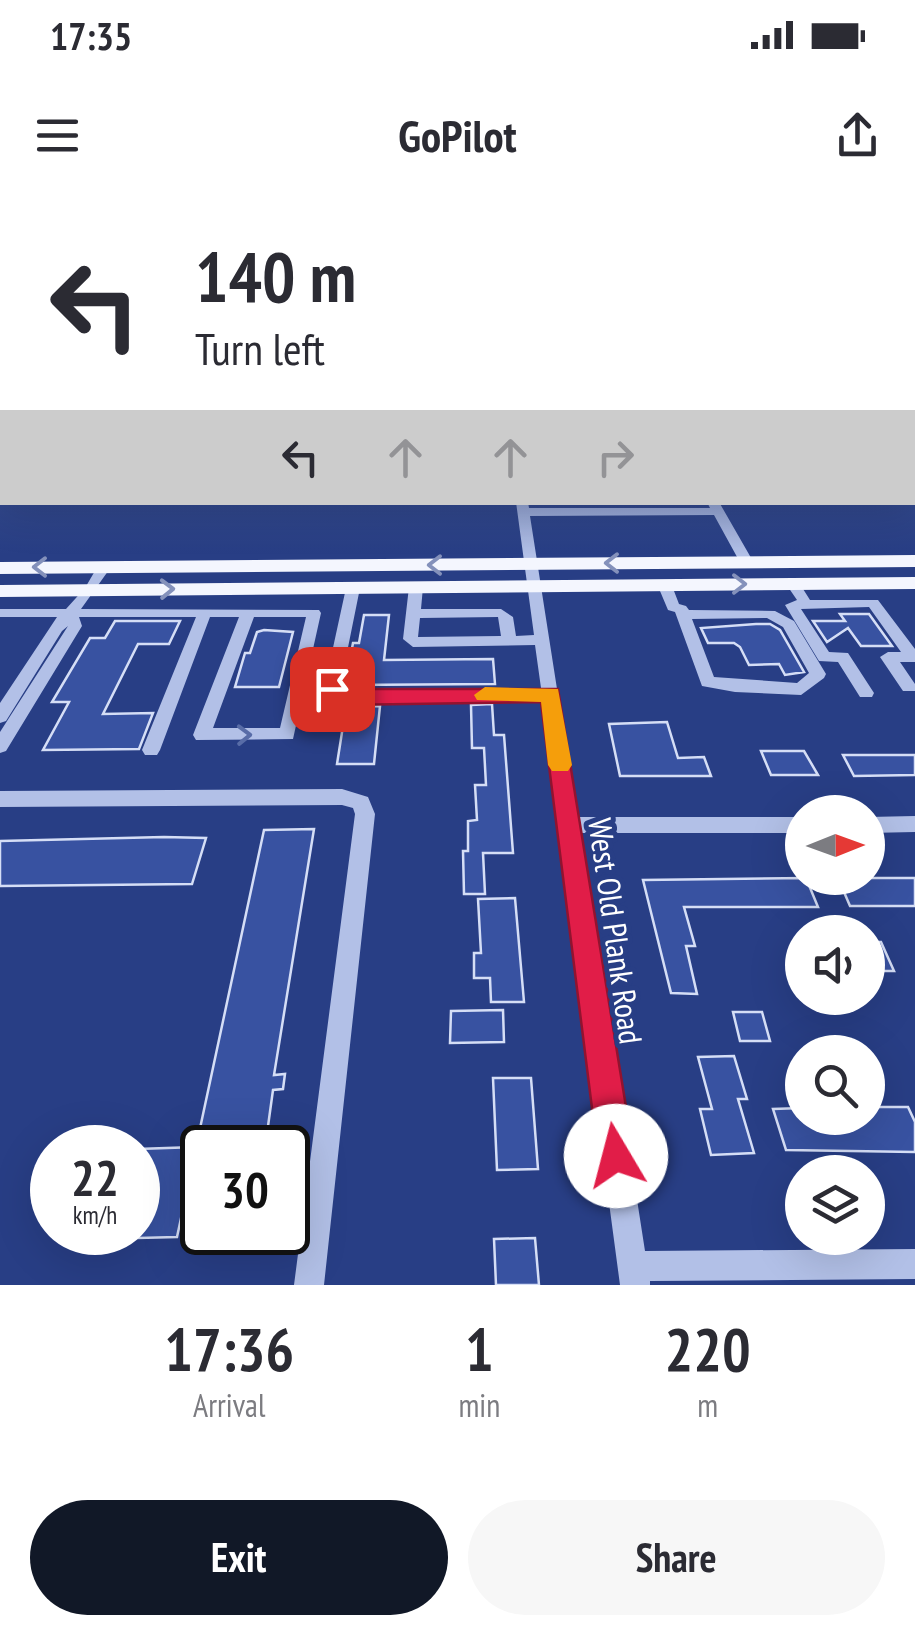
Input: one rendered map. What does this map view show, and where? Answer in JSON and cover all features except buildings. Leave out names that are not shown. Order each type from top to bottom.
[{"type":"main road","points":[[0,591],[416,587],[534,575],[748,562],[915,561]]},
{"type":"main road","points":[[780,562],[793,584]]},
{"type":"main road","points":[[0,568],[534,575],[670,586],[844,584],[874,593],[915,583]]},
{"type":"street","points":[[523,507],[715,507],[748,562]]},
{"type":"street","name":"West Old Plank Road","points":[[523,507],[634,1276]]},
{"type":"street","points":[[0,717],[56,628],[90,590],[104,567]]},
{"type":"street","points":[[793,584],[806,604]]},
{"type":"street","points":[[670,586],[667,591],[673,607],[682,612],[770,614],[789,624],[818,674],[801,689],[708,682],[682,612]]},
{"type":"street","points":[[416,587],[413,642],[544,640]]},
{"type":"street","points":[[268,613],[276,588]]},
{"type":"street","points":[[294,613],[304,588]]},
{"type":"street","points":[[354,588],[332,689],[341,697],[551,694]]},
{"type":"street","points":[[866,694],[843,657],[824,658],[792,604],[874,593],[913,657],[888,657],[909,688]]},
{"type":"street","points":[[0,746],[75,626],[70,613]]},
{"type":"street","points":[[151,750],[205,613]]},
{"type":"street","points":[[0,614],[314,613],[287,734],[202,735],[248,614]]},
{"type":"street","points":[[413,614],[501,613],[506,617],[509,640]]},
{"type":"street","points":[[20,685],[40,684]]},
{"type":"street","points":[[0,799],[342,798],[362,802],[365,814],[309,1285]]},
{"type":"street","points":[[885,824],[915,824]]},
{"type":"street","points":[[568,825],[785,825]]},
{"type":"street","points":[[634,1276],[915,1264]]},
{"type":"slow traffic","points":[[485,695],[551,694],[560,765]]},
{"type":"route","points":[[332,689],[341,697],[551,694],[616,1156]]}]
